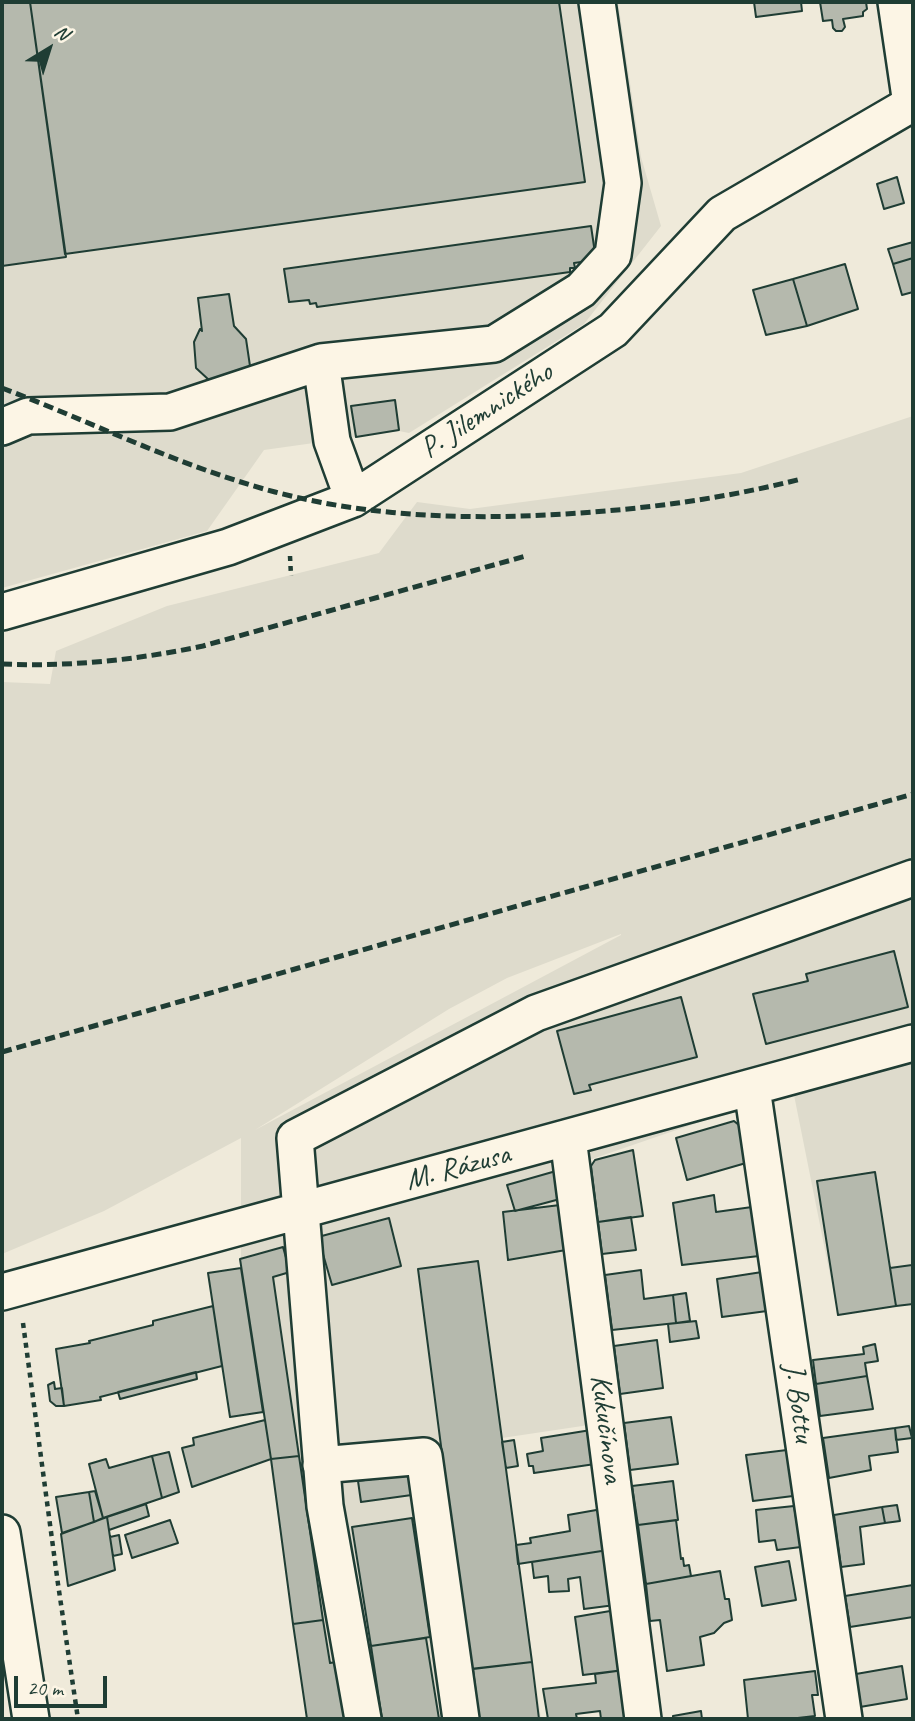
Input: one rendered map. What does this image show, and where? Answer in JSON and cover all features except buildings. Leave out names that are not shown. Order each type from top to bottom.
[{"type":"street","points":[[2,427],[28,416],[170,412],[321,362],[494,344],[581,290],[613,255],[623,183],[597,2]]},
{"type":"street","points":[[896,2],[912,104]]},
{"type":"street","name":"P. Jilemnického","points":[[2,612],[228,547],[353,499],[613,330],[722,214],[912,104]]},
{"type":"street","points":[[321,362],[332,441],[353,499]]},
{"type":"street","points":[[363,1719],[325,1506],[295,1138],[537,1013],[913,878]]},
{"type":"street","name":"M. Rázusa","points":[[2,1292],[913,1043]]},
{"type":"street","name":"J. Bottu","points":[[752,1088],[844,1719]]},
{"type":"street","name":"Kukučínova","points":[[568,1138],[643,1719]]},
{"type":"street","points":[[321,1465],[424,1456],[461,1719]]},
{"type":"street","points":[[2,1533],[5,1572],[15,1629],[21,1704]]},
{"type":"path","points":[[23,1323],[78,1719]]},
{"type":"shaded area","points":[[2,2],[618,2],[641,157],[661,226],[584,324],[409,433],[399,431],[264,450],[207,531],[2,588]]},
{"type":"shaded area","points":[[913,416],[913,1304],[838,1315],[793,1090],[557,1171],[589,1425],[502,1438],[541,1719],[308,1719],[241,1268],[241,1138],[104,1211],[2,1254],[2,682],[50,684],[56,651],[167,606],[379,553],[417,502],[470,509],[741,473]],"holes":[[[621,935],[255,1130],[449,1009],[507,978]]]},
{"type":"railway","points":[[2,388],[240,482],[311,500],[383,512],[492,517],[595,512],[713,498],[801,479]]},
{"type":"railway","points":[[2,664],[103,661],[203,646],[526,556]]},
{"type":"railway","points":[[2,1052],[913,794]]}]
